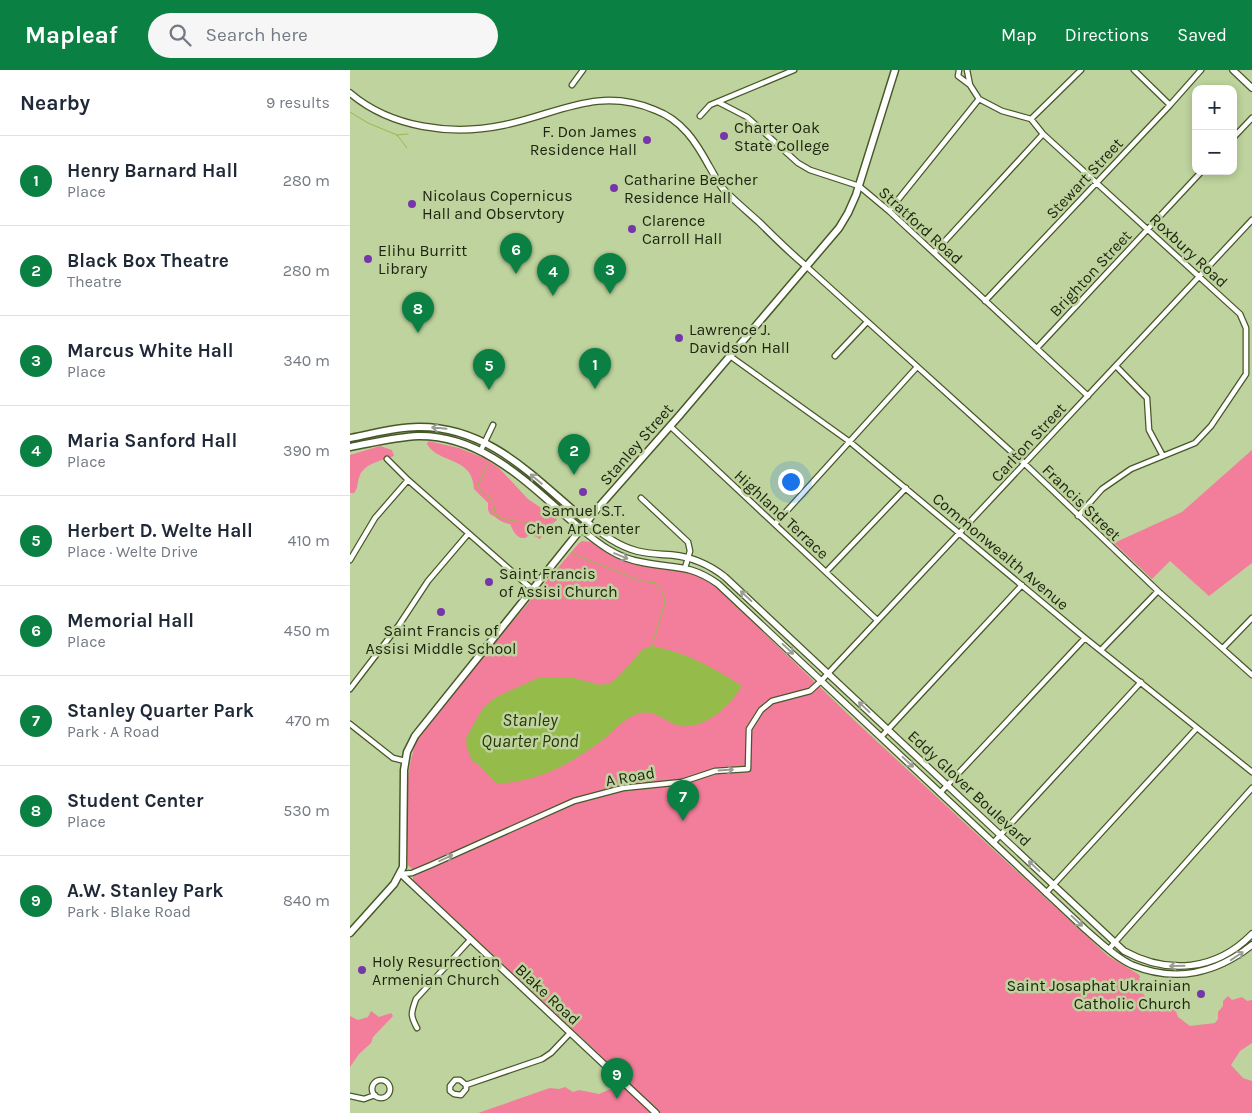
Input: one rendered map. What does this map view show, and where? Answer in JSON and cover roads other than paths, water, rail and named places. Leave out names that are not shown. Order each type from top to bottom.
[{"type":"main road","name":"Stanley Street","points":[[401,874],[404,858],[404,782],[406,761],[410,745],[419,730],[581,529],[842,224],[859,186],[895,70]]},
{"type":"main road","points":[[350,438],[411,427],[432,427],[460,432],[485,442],[513,460],[587,522]]},
{"type":"main road","points":[[375,433],[377,442]]},
{"type":"main road","points":[[368,435],[369,444]]},
{"type":"main road","points":[[350,447],[402,438],[428,436],[457,441],[481,450],[506,466],[581,529]]},
{"type":"main road","points":[[350,933],[393,886],[401,874]]},
{"type":"street","points":[[572,85],[583,70]]},
{"type":"street","points":[[700,116],[710,105],[794,70]]},
{"type":"street","points":[[959,70],[958,76],[970,85]]},
{"type":"street","points":[[966,70],[970,85],[979,99],[1002,111],[1031,119],[1081,70]]},
{"type":"street","points":[[1134,70],[1170,104]]},
{"type":"street","name":"Stewart Street","points":[[985,301],[1201,70]]},
{"type":"street","points":[[1233,70],[1252,88]]},
{"type":"street","points":[[350,92],[361,102],[382,114],[420,125],[451,129],[504,125],[595,101],[626,102],[654,109],[672,119],[687,131],[725,191],[806,266]]},
{"type":"street","points":[[889,211],[979,99]]},
{"type":"street","name":"Stratford Road","points":[[718,102],[747,118],[798,163],[810,170],[859,186],[889,211],[1088,396]]},
{"type":"street","points":[[1237,134],[1252,118]]},
{"type":"street","name":"Roxbury Road","points":[[1031,119],[1043,134],[1240,314],[1246,328]]},
{"type":"street","points":[[934,253],[1043,134]]},
{"type":"street","name":"Brighton Street","points":[[1037,348],[1198,175]]},
{"type":"street","name":"Carlton Street","points":[[821,681],[1252,220]]},
{"type":"street","name":"Francis Street","points":[[806,266],[1025,464],[1158,591],[1252,675]]},
{"type":"street","points":[[834,356],[867,322]]},
{"type":"street","points":[[1078,516],[1102,489],[1131,469],[1195,443],[1211,426],[1246,374],[1246,328],[1252,322]]},
{"type":"street","name":"Commonwealth Avenue","points":[[730,356],[850,442],[1085,638],[1252,772]]},
{"type":"street","points":[[1116,366],[1147,398],[1149,430],[1163,456]]},
{"type":"street","points":[[775,524],[917,367]]},
{"type":"street","points":[[1246,374],[1252,373]]},
{"type":"street","points":[[481,450],[493,424]]},
{"type":"street","name":"Highland Terrace","points":[[670,426],[877,620]]},
{"type":"street","points":[[387,459],[468,534],[533,590]]},
{"type":"street","points":[[350,560],[375,518],[408,480]]},
{"type":"street","points":[[826,572],[906,488]]},
{"type":"street","points":[[641,498],[688,542],[690,546],[686,568]]},
{"type":"street","name":"Eddy Glover Boulevard","points":[[587,522],[608,538],[629,549],[688,558],[708,566],[721,574],[1124,951],[1154,964],[1172,966],[1200,964],[1232,951],[1252,934]]},
{"type":"street","name":"Eddy Glover Boulevard","points":[[581,529],[603,547],[623,557],[641,563],[686,568],[706,576],[718,584],[1086,930],[1133,965],[1160,973],[1182,974],[1202,972],[1227,963],[1252,945]]},
{"type":"street","points":[[350,689],[428,581],[468,534]]},
{"type":"street","points":[[881,737],[1022,585]]},
{"type":"street","points":[[1101,650],[1158,591]]},
{"type":"street","points":[[754,618],[761,610]]},
{"type":"street","points":[[1223,648],[1252,618]]},
{"type":"street","points":[[940,793],[1085,638]]},
{"type":"street","name":"A Road","points":[[401,874],[412,873],[431,865],[574,801],[623,788],[682,782],[715,771],[748,769],[749,729],[761,710],[772,701],[810,691],[821,681]]},
{"type":"street","points":[[993,843],[1141,682]]},
{"type":"street","points":[[350,724],[393,758],[406,761]]},
{"type":"street","points":[[1046,893],[1197,728]]},
{"type":"street","points":[[1108,948],[1252,788]]},
{"type":"street","name":"Blake Road","points":[[401,874],[656,1113]]},
{"type":"street","points":[[416,1028],[411,1017],[416,1000],[470,940]]},
{"type":"street","points":[[1200,964],[1202,972]]},
{"type":"street","points":[[466,1085],[542,1059],[551,1053],[570,1033]]},
{"type":"street","points":[[350,1096],[364,1099],[374,1095]]},
{"type":"water","name":"Stanley Quarter Pond","points":[[652,646],[676,652],[699,662],[742,686],[724,708],[716,715],[699,724],[680,726],[655,714],[638,714],[624,721],[604,739],[580,756],[554,770],[526,780],[496,783],[478,764],[472,761],[467,748],[466,738],[483,708],[496,697],[538,678],[574,678],[601,685],[610,683],[620,675],[643,649]]},
{"type":"waterway","points":[[350,112],[368,123],[397,135],[407,148]]},
{"type":"waterway","points":[[397,135],[408,134]]},
{"type":"waterway","points":[[488,464],[478,485],[481,491],[493,500],[495,513],[499,517],[508,520],[524,522],[541,532]]},
{"type":"waterway","points":[[571,553],[641,581],[656,583],[663,593],[665,602],[652,646]]},
{"type":"place","name":"Charter Oak State College","points":[[724,136]]},
{"type":"place","name":"F. Don James Residence Hall","points":[[647,140]]},
{"type":"place","name":"Catharine Beecher Residence Hall","points":[[614,188]]},
{"type":"place","name":"Nicolaus Copernicus Hall and Observtory","points":[[412,204]]},
{"type":"place","name":"Clarence Carroll Hall","points":[[632,229]]},
{"type":"place","name":"Elihu Burritt Library","points":[[368,259]]},
{"type":"place","name":"Memorial Hall","points":[[516,274]]},
{"type":"place","name":"Marcus White Hall","points":[[610,294]]},
{"type":"place","name":"Maria Sanford Hall","points":[[553,296]]},
{"type":"place","name":"Student Center","points":[[418,333]]},
{"type":"place","name":"Lawrence J. Davidson Hall","points":[[679,338]]},
{"type":"place","name":"Henry Barnard Hall","points":[[595,389]]},
{"type":"place","name":"Herbert D. Welte Hall","points":[[489,390]]},
{"type":"place","name":"Black Box Theatre","points":[[574,475]]},
{"type":"place","name":"Samuel S.T. Chen Art Center","points":[[583,492]]},
{"type":"place","name":"Saint Francis of Assisi Church","points":[[489,582]]},
{"type":"place","name":"Saint Francis of Assisi Middle School","points":[[441,612]]},
{"type":"place","name":"Stanley Quarter Park","points":[[683,821]]},
{"type":"place","name":"Holy Resurrection Armenian Church","points":[[362,970]]},
{"type":"place","name":"Saint Josaphat Ukrainian Catholic Church","points":[[1201,994]]},
{"type":"place","name":"A.W. Stanley Park","points":[[617,1099]]}]
